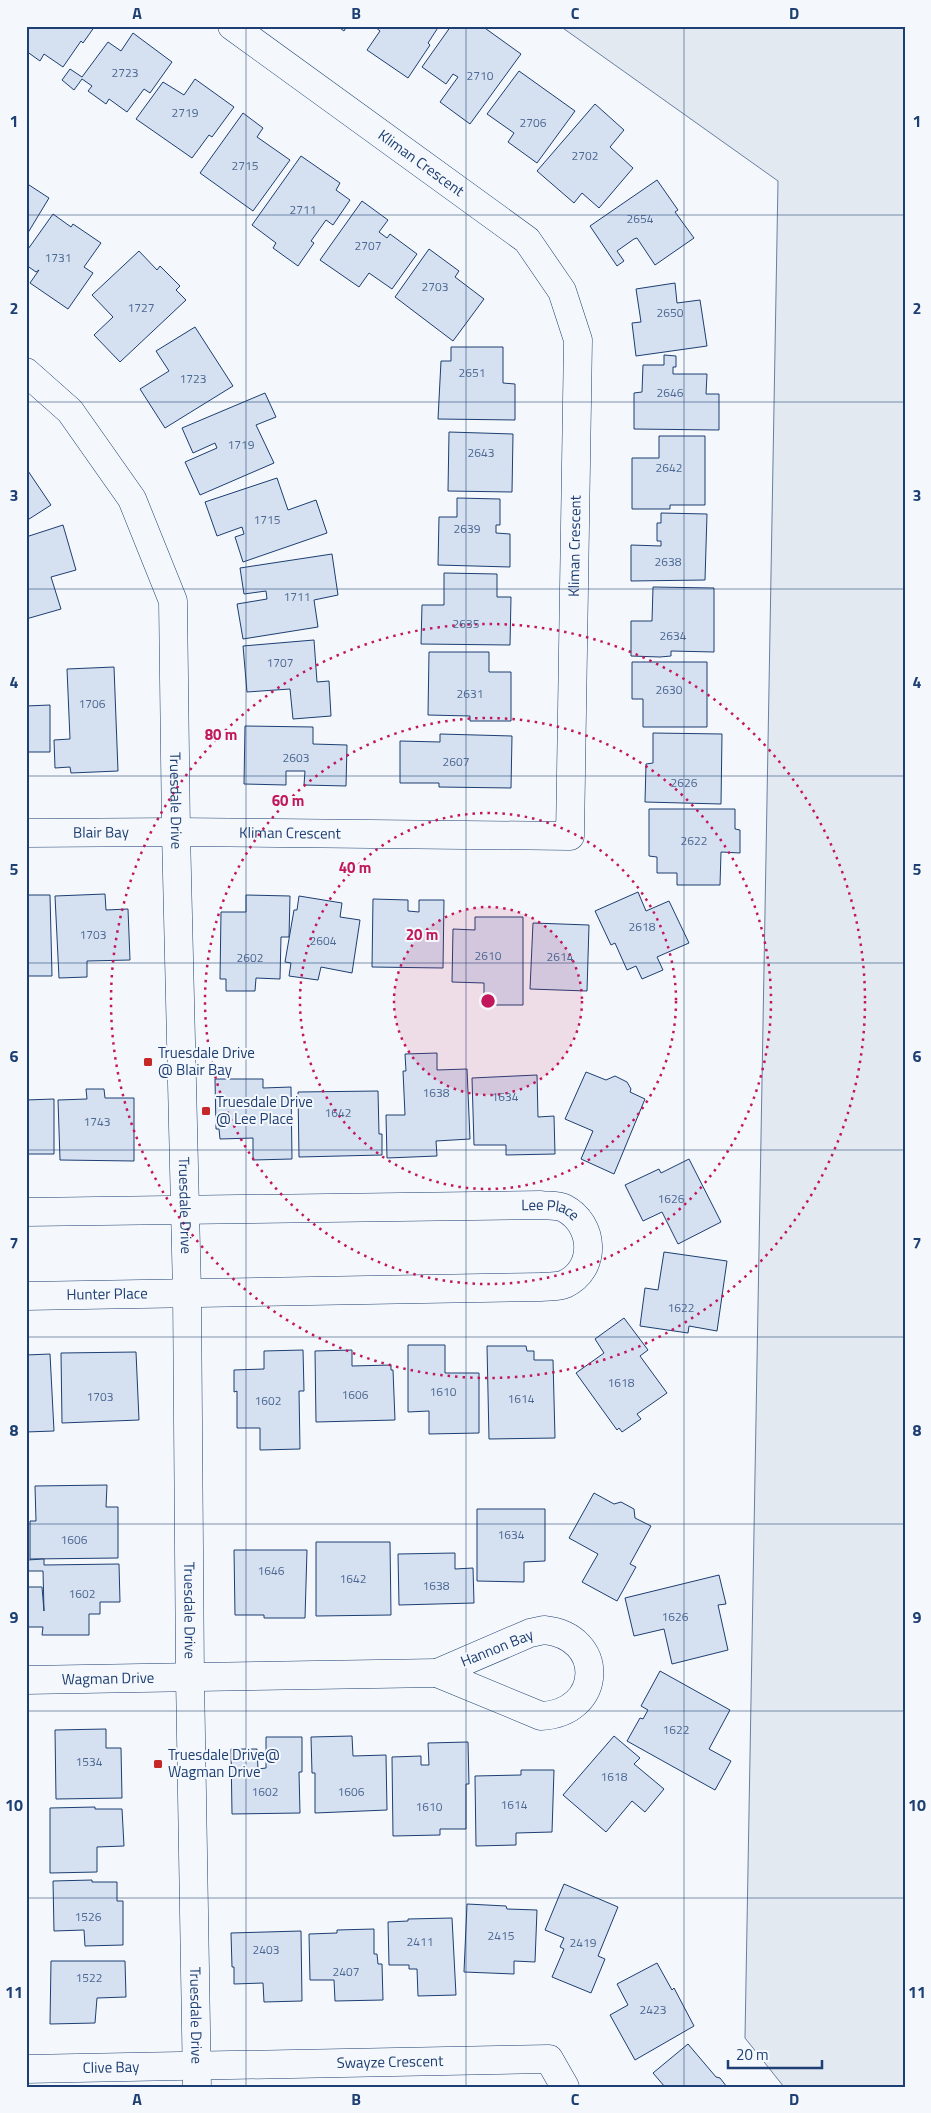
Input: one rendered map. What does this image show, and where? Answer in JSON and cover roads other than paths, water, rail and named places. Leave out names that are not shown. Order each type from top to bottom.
[{"type":"street","name":"Kliman Crescent","points":[[176,832],[570,836],[578,340],[562,291],[527,240],[232,26]]},
{"type":"street","name":"Truesdale Drive","points":[[26,372],[70,411],[132,499],[173,602],[176,832],[187,1292],[190,1678],[197,2076]]},
{"type":"street","name":"Blair Bay","points":[[26,833],[176,832]]},
{"type":"street","name":"Lee Place","points":[[185,1211],[541,1205],[564,1208],[581,1223],[590,1245],[583,1270],[565,1284],[542,1287],[187,1292]]},
{"type":"street","points":[[26,1212],[185,1211]]},
{"type":"street","name":"Hunter Place","points":[[26,1296],[187,1292]]},
{"type":"street","name":"Hannon Bay","points":[[190,1678],[437,1673],[530,1633],[544,1630],[557,1631],[570,1637],[580,1646],[587,1659],[589,1673],[587,1687],[580,1700],[569,1710],[555,1715],[541,1716],[437,1673]]},
{"type":"street","name":"Wagman Drive","points":[[26,1680],[190,1678]]},
{"type":"street","name":"Swayze Crescent","points":[[197,2076],[549,2059],[566,2087]]},
{"type":"street","name":"Clive Bay","points":[[26,2069],[197,2076]]},
{"type":"place","name":"Truesdale Drive @ Blair Bay","points":[[148,1062]]},
{"type":"place","name":"Truesdale Drive @ Lee Place","points":[[206,1111]]},
{"type":"place","name":"Truesdale Drive@ Wagman Drive","points":[[158,1764]]}]
